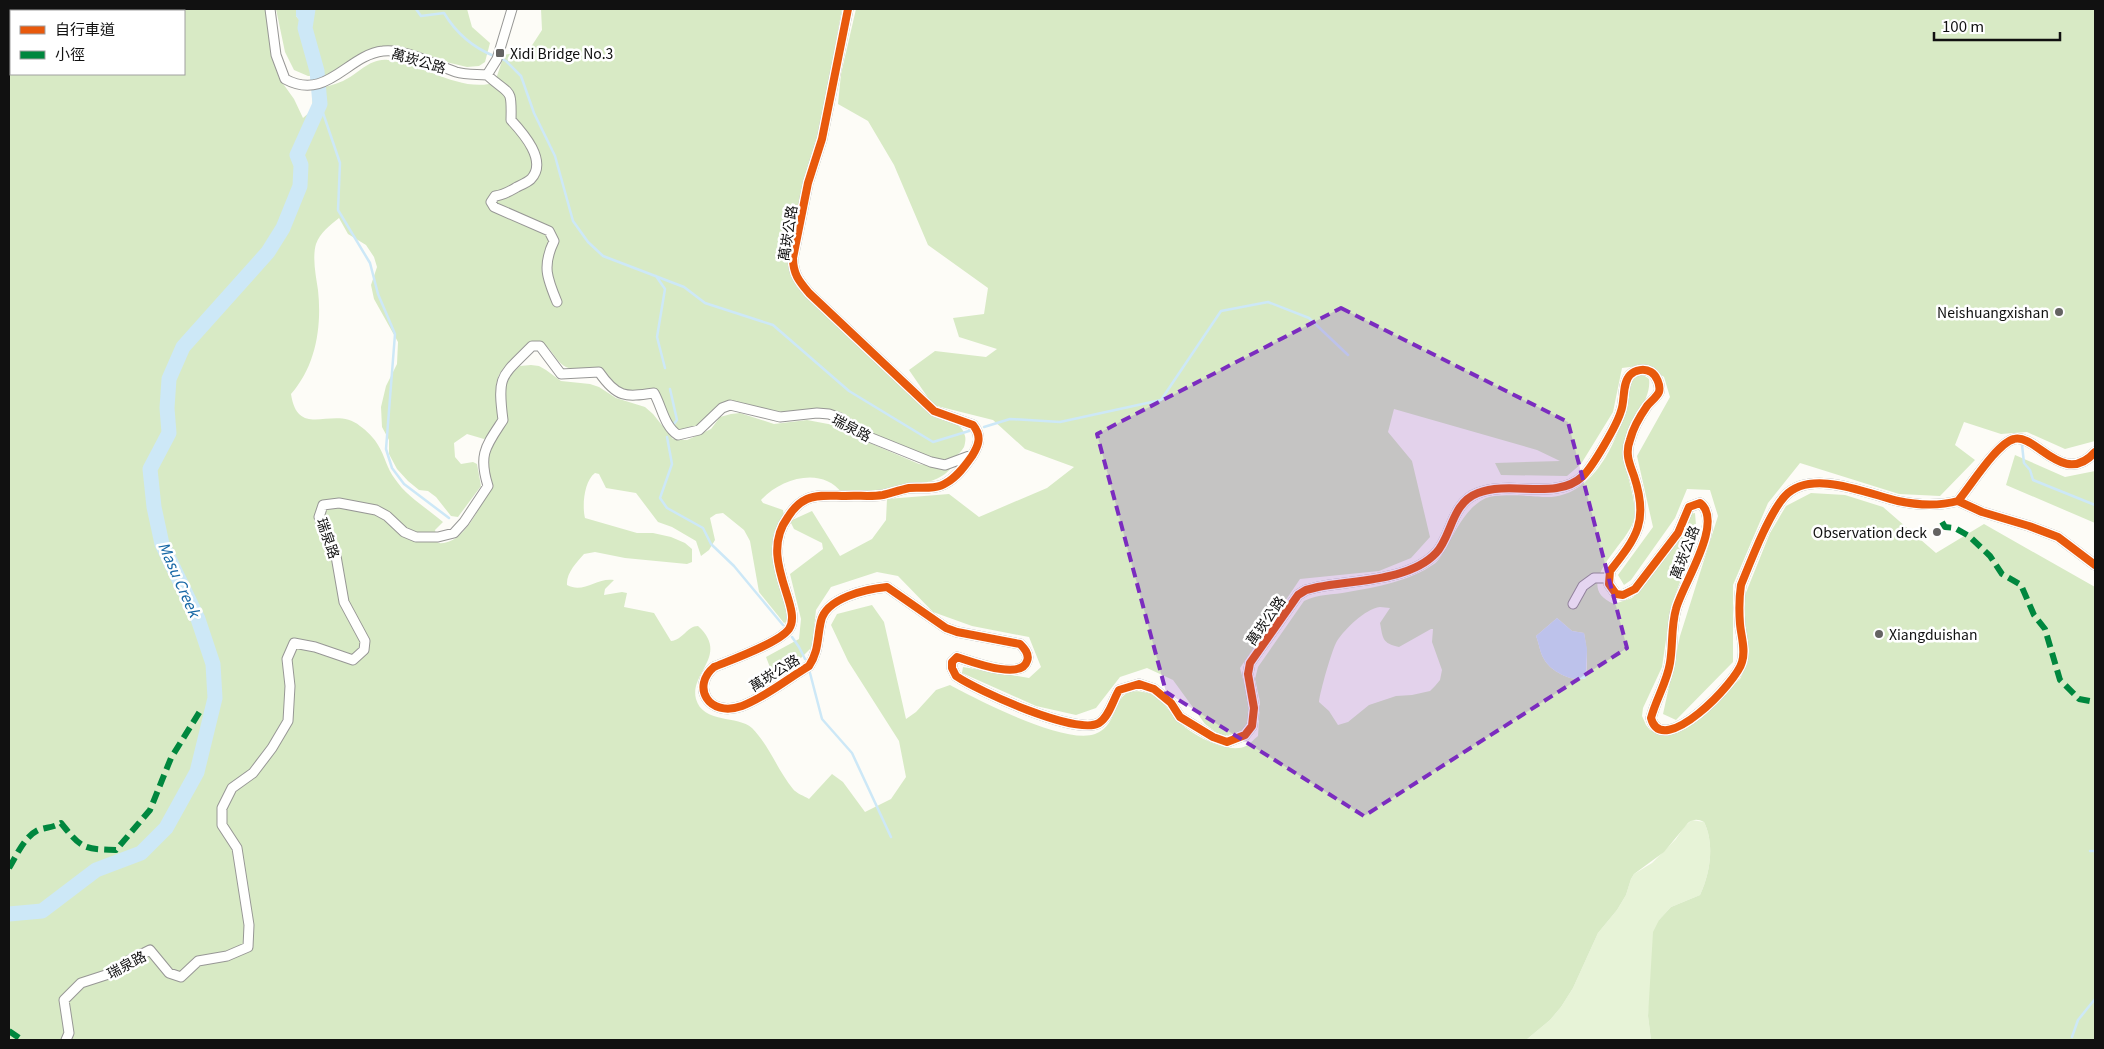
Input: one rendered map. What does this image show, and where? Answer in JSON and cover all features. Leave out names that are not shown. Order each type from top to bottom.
[{"type":"street","name":"萬崁公路","points":[[270,9],[276,55],[285,80],[297,86],[309,86],[338,75],[366,56],[383,50],[404,53],[458,72],[487,75]]},
{"type":"street","points":[[512,9],[498,56],[487,75],[509,92],[512,101],[511,120],[527,139],[535,158],[536,169],[531,179],[503,195],[495,196],[491,202],[494,207],[549,231],[554,241],[548,254],[547,278],[557,302]]},
{"type":"street","name":"萬崁公路","points":[[848,9],[822,140],[808,183],[802,211],[793,258],[796,278],[809,293],[934,412],[974,425],[980,439],[978,446],[960,472],[940,486],[908,488],[882,495],[821,496],[798,503],[783,524],[776,547],[777,562],[789,604],[792,620],[791,626],[787,631],[769,643],[714,667],[709,671],[704,690],[711,704],[722,709],[743,705],[809,666],[816,656],[825,611],[857,592],[887,587],[946,628],[957,632],[1020,644],[1024,647],[1028,654],[1028,660],[1026,664],[1016,669],[995,668],[957,657],[952,662],[952,668],[956,676],[1008,703],[1077,726],[1092,725],[1105,718],[1119,690],[1139,684],[1154,688],[1175,708],[1180,717],[1213,737],[1227,742],[1235,740],[1246,735],[1252,726],[1254,708],[1248,674],[1250,663],[1298,595],[1318,586],[1401,573],[1422,564],[1436,553],[1457,512],[1475,494],[1495,489],[1561,488],[1575,482],[1588,471],[1609,436],[1624,402],[1626,382],[1630,375],[1637,371],[1644,370],[1656,376],[1659,392],[1646,408],[1636,425],[1627,448],[1627,458],[1639,492],[1641,505],[1640,524],[1635,538],[1610,572],[1609,578],[1612,590],[1616,594],[1623,595],[1635,589],[1678,533],[1689,507],[1700,503],[1705,506],[1709,520],[1698,560],[1678,602],[1674,621],[1670,664],[1651,718],[1655,727],[1663,730],[1672,730],[1697,717],[1739,671],[1744,652],[1739,597],[1740,585],[1778,505],[1791,491],[1812,485],[1834,484],[1857,488],[1908,502],[1944,504],[1958,501]]},
{"type":"street","name":"瑞泉路","points":[[66,1040],[68,1033],[64,1000],[81,983],[115,972],[128,960],[150,950],[169,973],[182,976],[198,961],[227,956],[248,947],[249,925],[237,848],[222,825],[222,808],[232,788],[253,774],[272,748],[288,721],[290,686],[287,659],[294,644],[315,647],[353,660],[364,650],[365,641],[344,602],[336,556],[319,517],[320,510],[323,505],[339,502],[376,510],[387,516],[404,532],[416,537],[438,537],[454,533],[464,522],[488,486],[483,470],[483,458],[488,442],[503,420],[500,393],[504,375],[532,346],[540,346],[561,374],[599,372],[609,387],[616,392],[630,396],[654,393],[662,406],[667,424],[672,432],[678,435],[699,430],[722,408],[730,405],[780,417],[817,413],[829,414],[840,418],[869,437],[931,462],[945,465],[972,455]]},
{"type":"street","points":[[2095,452],[2090,458],[2080,463],[2063,463],[2042,452],[2026,439],[2015,438],[2004,444],[1994,454],[1958,501],[1982,512],[2030,526],[2058,537],[2095,565]]},
{"type":"street","points":[[1573,604],[1583,586],[1594,578],[1609,578]]},
{"type":"highlighted area","points":[[1341,308],[1568,422],[1627,648],[1364,816],[1166,692],[1097,434]]},
{"type":"green space","points":[[20,9],[266,9],[271,53],[279,78],[294,99],[303,118],[312,108],[314,90],[343,81],[375,61],[388,60],[400,62],[464,83],[489,84],[497,76],[504,55],[529,50],[542,30],[541,9],[842,9],[818,138],[799,207],[789,262],[792,278],[797,287],[809,300],[928,412],[935,417],[960,427],[965,436],[965,444],[953,457],[938,459],[920,456],[881,438],[835,412],[820,409],[783,412],[727,402],[718,406],[698,427],[679,432],[669,419],[655,391],[627,391],[617,387],[601,369],[579,370],[566,367],[546,346],[536,342],[528,343],[499,375],[496,392],[497,427],[484,439],[467,434],[454,443],[455,457],[461,464],[473,462],[477,464],[481,486],[458,517],[451,516],[436,497],[428,491],[419,490],[408,481],[397,469],[389,454],[389,440],[382,427],[381,407],[386,386],[397,364],[398,342],[374,299],[371,285],[377,267],[374,257],[366,245],[348,234],[339,218],[329,226],[316,244],[314,261],[319,304],[318,331],[312,358],[300,383],[291,394],[295,408],[301,416],[309,419],[339,418],[350,420],[370,435],[377,443],[392,475],[400,485],[411,497],[443,522],[435,530],[438,543],[447,542],[463,532],[491,488],[487,472],[489,455],[492,444],[507,419],[504,400],[507,378],[520,366],[539,366],[561,381],[590,384],[599,387],[616,398],[645,407],[673,439],[687,440],[711,429],[720,417],[731,414],[740,413],[774,424],[807,420],[844,427],[870,443],[919,464],[950,469],[942,476],[930,481],[899,488],[842,493],[834,485],[824,480],[802,478],[790,481],[769,492],[761,500],[763,503],[783,510],[784,516],[774,532],[772,557],[790,620],[784,623],[759,592],[750,541],[744,530],[723,513],[716,514],[710,518],[715,540],[709,550],[701,556],[696,541],[672,527],[658,522],[636,493],[606,488],[599,474],[595,473],[588,482],[584,501],[585,518],[637,533],[653,533],[671,537],[685,543],[692,549],[692,562],[687,564],[625,558],[595,552],[584,554],[570,572],[567,585],[579,588],[602,581],[614,580],[605,589],[604,595],[627,593],[624,607],[654,613],[671,641],[679,638],[691,628],[698,626],[707,636],[710,646],[710,655],[695,690],[696,699],[700,707],[713,716],[746,724],[752,728],[793,789],[809,799],[832,774],[843,782],[865,812],[891,799],[906,777],[899,741],[848,661],[831,625],[837,614],[872,605],[884,622],[906,719],[916,712],[936,690],[950,685],[980,701],[1022,719],[1043,727],[1081,736],[1095,734],[1104,729],[1121,698],[1127,693],[1135,691],[1153,695],[1191,732],[1210,742],[1229,748],[1246,746],[1258,736],[1260,702],[1255,679],[1258,667],[1304,601],[1320,596],[1382,585],[1404,579],[1425,570],[1442,555],[1466,514],[1484,499],[1504,495],[1560,496],[1574,490],[1598,468],[1607,454],[1621,424],[1630,380],[1640,375],[1649,379],[1649,387],[1644,404],[1630,430],[1625,447],[1626,465],[1634,502],[1634,519],[1630,529],[1599,575],[1597,586],[1602,596],[1614,604],[1632,598],[1676,543],[1690,514],[1695,513],[1697,537],[1671,606],[1662,667],[1643,708],[1642,716],[1650,730],[1657,733],[1673,732],[1692,724],[1740,679],[1748,662],[1743,600],[1770,533],[1786,506],[1811,493],[1845,495],[1883,507],[1936,553],[1984,524],[2095,587],[2095,1040],[1651,1040],[1648,1016],[1653,932],[1659,920],[1671,907],[1700,895],[1709,868],[1710,849],[1707,831],[1704,822],[1696,820],[1688,823],[1664,852],[1634,874],[1626,895],[1617,910],[1598,933],[1573,988],[1561,1007],[1550,1020],[1526,1040],[9,1040],[9,36],[10,75],[185,75],[185,10]],"holes":[[[1380,607],[1390,608],[1380,623],[1384,640],[1389,644],[1399,647],[1433,629],[1432,642],[1442,670],[1440,680],[1430,691],[1396,696],[1369,705],[1348,722],[1338,725],[1329,711],[1319,702],[1332,652],[1337,641],[1345,631],[1362,615]],[[1557,618],[1572,631],[1584,633],[1587,656],[1586,678],[1575,679],[1562,675],[1551,668],[1543,657],[1536,636]]]},
{"type":"green space","points":[[276,9],[296,9],[296,16],[305,27],[312,9],[467,9],[472,27],[490,43],[485,62],[479,66],[467,67],[383,47],[362,53],[328,75],[308,76],[294,70],[285,52]]},
{"type":"green space","points":[[856,9],[2095,9],[2095,441],[2065,449],[2027,432],[2001,434],[1964,422],[1955,445],[1975,460],[1940,496],[1899,494],[1800,463],[1768,503],[1733,585],[1733,662],[1676,720],[1663,714],[1680,636],[1718,516],[1710,490],[1687,489],[1675,518],[1631,580],[1624,585],[1618,575],[1653,527],[1637,456],[1670,397],[1664,377],[1646,365],[1622,368],[1613,412],[1581,464],[1567,476],[1501,475],[1495,463],[1560,461],[1537,450],[1394,409],[1388,432],[1412,461],[1430,537],[1411,558],[1379,571],[1300,579],[1240,668],[1254,720],[1246,732],[1221,736],[1205,724],[1173,680],[1147,668],[1120,677],[1096,708],[1076,715],[1036,706],[962,673],[963,667],[1029,678],[1041,667],[1029,637],[972,626],[933,612],[898,576],[877,572],[831,587],[816,610],[812,647],[794,665],[773,675],[766,657],[799,639],[801,619],[790,574],[823,549],[822,543],[794,529],[790,521],[812,511],[840,556],[872,539],[886,520],[887,499],[949,494],[979,517],[1047,488],[1074,467],[1025,449],[993,420],[933,405],[909,370],[935,351],[986,357],[997,349],[959,337],[953,318],[984,314],[988,288],[928,245],[894,165],[868,121],[838,104],[841,74]]},
{"type":"green space","points":[[2015,455],[2065,477],[2095,471],[2095,523],[2006,485]]},
{"type":"green space","points":[[1692,820],[1704,822],[1710,849],[1709,868],[1700,895],[1671,907],[1659,920],[1648,1016],[1651,1040],[1526,1040],[1550,1020],[1561,1007],[1573,988],[1598,933],[1617,910],[1626,895],[1634,874],[1652,863]]},
{"type":"water","points":[[296,9],[312,9],[305,28],[296,16]]},
{"type":"water","points":[[1557,618],[1572,631],[1584,633],[1587,649],[1586,678],[1575,679],[1562,675],[1551,668],[1543,657],[1536,636]]},
{"type":"waterway","name":"Masu Creek","points":[[9,914],[42,911],[96,870],[141,853],[166,828],[197,772],[215,698],[213,664],[198,619],[162,544],[154,507],[150,469],[169,433],[167,408],[169,379],[183,347],[268,252],[283,228],[300,186],[301,165],[297,155],[320,104],[317,71],[305,28],[308,9]]},
{"type":"waterway","points":[[416,9],[421,16],[444,13],[465,39],[494,56]]},
{"type":"waterway","points":[[500,58],[506,61],[521,76],[534,113],[555,156],[573,221],[588,242],[603,256],[684,287],[705,303],[773,325],[849,391],[933,442],[969,431]]},
{"type":"waterway","points":[[320,104],[340,163],[338,210],[370,263],[378,294],[395,334],[386,449],[392,468],[404,484],[449,518]]},
{"type":"waterway","points":[[656,276],[665,289],[657,337],[665,368]]},
{"type":"waterway","points":[[984,427],[1010,419],[1060,422],[1161,400],[1221,311],[1268,302],[1309,318],[1348,355]]},
{"type":"waterway","points":[[670,389],[677,420],[673,425]]},
{"type":"waterway","points":[[667,437],[672,464],[660,498],[667,508],[703,528],[711,544],[734,566],[783,625]]},
{"type":"waterway","points":[[2022,445],[2024,463],[2030,470],[2033,480],[2095,505]]},
{"type":"waterway","points":[[792,637],[805,659]]},
{"type":"waterway","points":[[810,673],[822,719],[852,753],[891,837]]},
{"type":"waterway","points":[[2090,851],[2095,851]]},
{"type":"waterway","points":[[2072,1037],[2078,1020],[2095,999]]},
{"type":"marked path","points":[[1942,522],[1945,527],[1955,528],[1969,536],[1990,556],[2002,574],[2021,585],[2034,615],[2045,629],[2060,680],[2079,699],[2095,702]]},
{"type":"marked path","points":[[9,868],[21,847],[33,833],[61,823],[84,846],[116,850],[150,810],[171,758],[202,708]]},
{"type":"marked path","points":[[9,1031],[22,1040]]},
{"type":"cycle path","points":[[848,9],[822,139],[808,183],[793,258],[795,273],[809,293],[934,411],[973,425],[978,433],[979,441],[964,467],[954,478],[942,485],[909,488],[878,496],[816,496],[796,506],[780,533],[777,549],[782,580],[791,608],[792,620],[789,629],[775,640],[743,656],[714,667],[707,675],[704,691],[712,704],[720,708],[730,709],[751,702],[809,666],[816,650],[821,621],[824,613],[830,606],[848,596],[887,587],[946,628],[957,632],[1020,644],[1028,656],[1023,667],[1006,670],[957,657],[952,662],[952,668],[956,676],[1005,701],[1050,718],[1087,725],[1099,723],[1102,720],[1108,713],[1119,690],[1139,684],[1154,689],[1171,703],[1180,717],[1213,737],[1227,742],[1245,735],[1252,726],[1254,708],[1248,674],[1250,663],[1298,595],[1306,590],[1318,587],[1396,574],[1425,562],[1441,546],[1462,504],[1478,493],[1505,488],[1547,489],[1560,487],[1572,483],[1583,476],[1593,464],[1615,426],[1621,411],[1627,378],[1632,373],[1640,370],[1653,373],[1658,380],[1659,392],[1639,418],[1629,445],[1628,458],[1638,492],[1640,517],[1638,528],[1633,538],[1610,571],[1609,584],[1616,594],[1623,595],[1635,589],[1678,533],[1689,507],[1700,503],[1706,512],[1708,524],[1700,554],[1676,609],[1669,670],[1651,718],[1658,728],[1669,730],[1683,724],[1699,713],[1714,700],[1737,672],[1744,653],[1739,614],[1741,585],[1766,526],[1785,496],[1796,488],[1809,484],[1824,483],[1840,485],[1898,501],[1928,504],[1958,501]]},
{"type":"cycle path","points":[[1958,501],[2000,448],[2014,439],[2022,439],[2051,457],[2061,462],[2072,464],[2083,462],[2095,452]]},
{"type":"cycle path","points":[[1958,501],[1982,512],[2058,537],[2095,565]]},
{"type":"place","name":"Xidi Bridge No.3","points":[[500,53]]},
{"type":"place","name":"Neishuangxishan","points":[[2059,312]]},
{"type":"place","name":"Observation deck","points":[[1937,532]]},
{"type":"place","name":"Xiangduishan","points":[[1879,634]]}]
